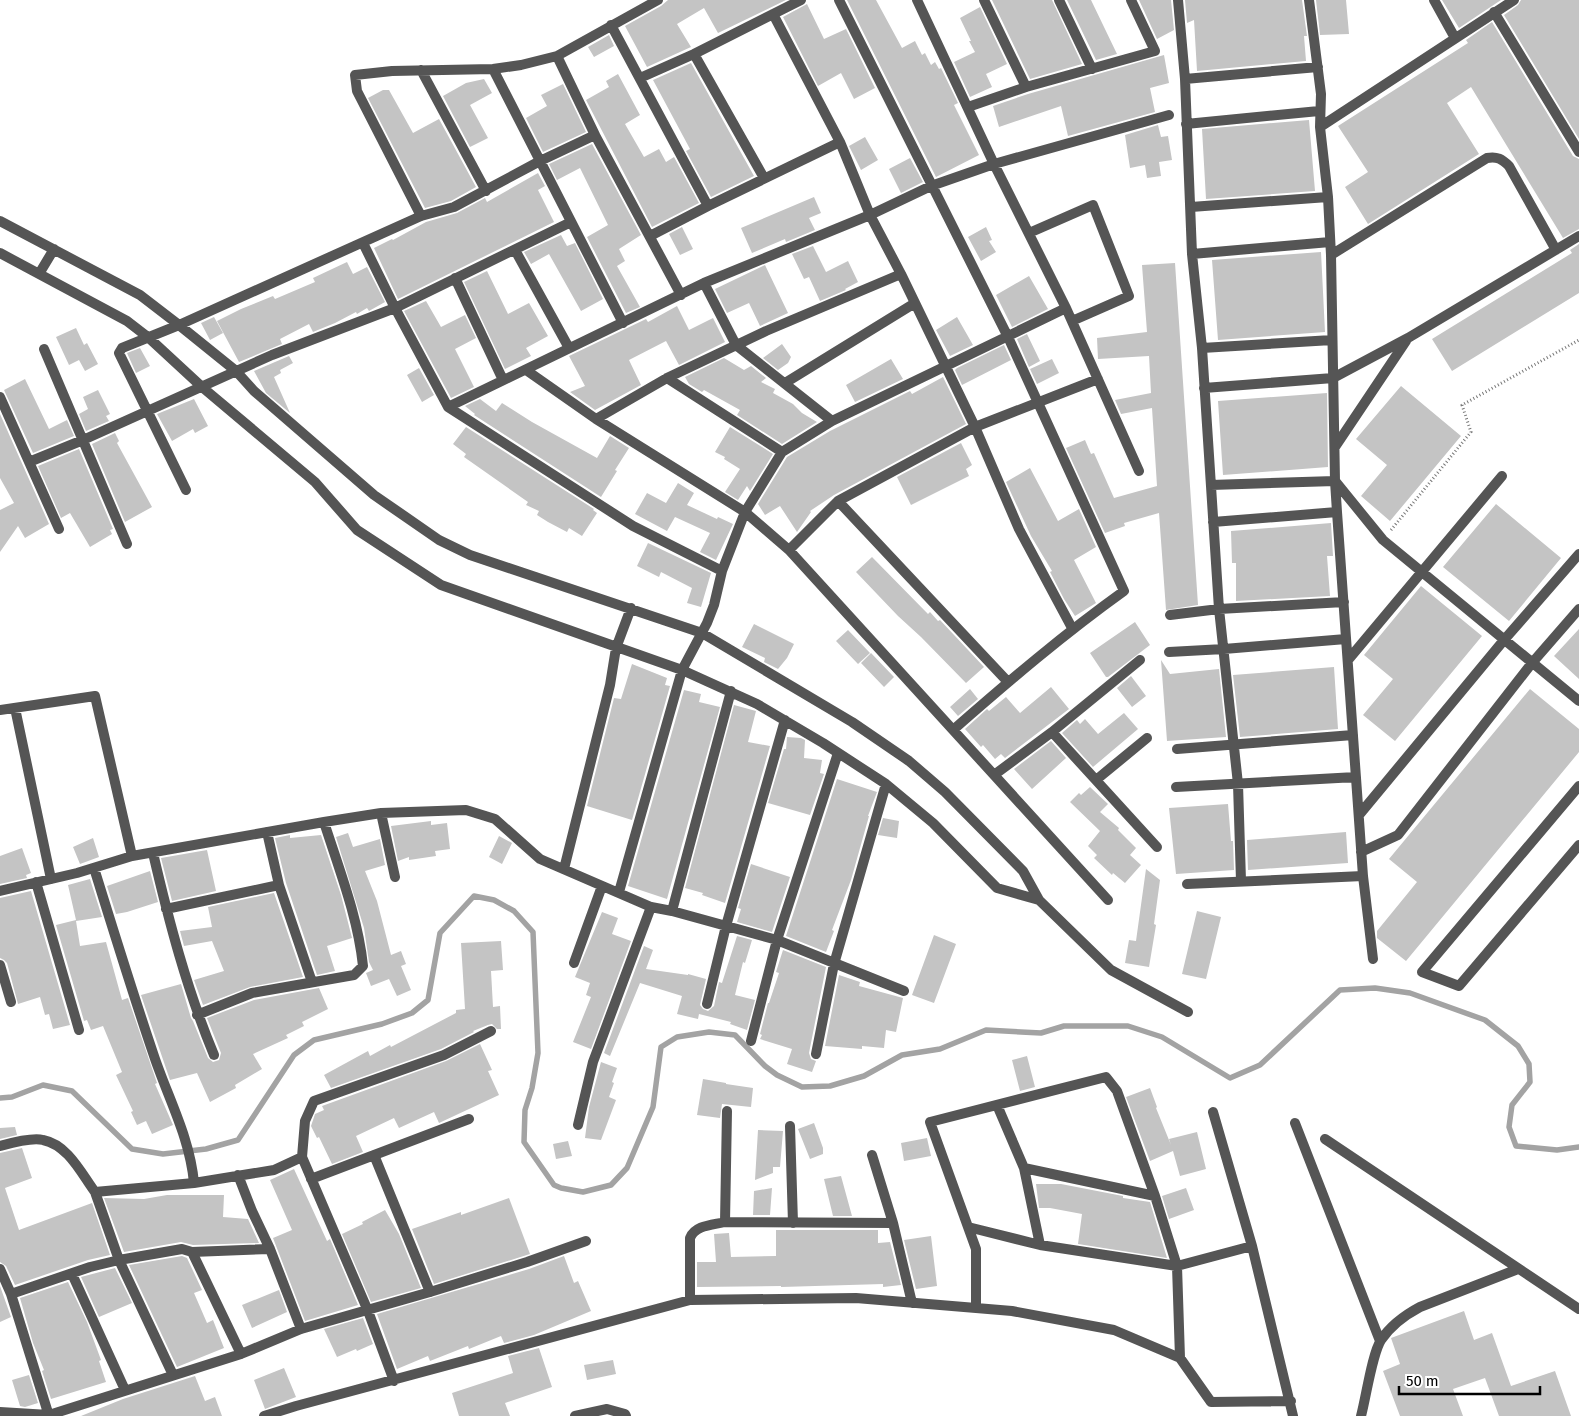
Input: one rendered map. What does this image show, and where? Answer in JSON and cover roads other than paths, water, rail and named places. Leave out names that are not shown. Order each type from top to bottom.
[{"type":"street","points":[[421,216],[357,91],[355,75],[421,70],[493,69],[521,65],[557,56],[658,0]]},
{"type":"street","points":[[640,78],[694,54],[800,0]]},
{"type":"street","points":[[840,0],[931,186],[1008,337],[1124,590],[1072,628],[954,730]]},
{"type":"street","points":[[917,0],[994,164],[1066,308],[1138,471]]},
{"type":"street","points":[[984,0],[1026,87]]},
{"type":"street","points":[[1059,0],[1092,69]]},
{"type":"street","points":[[968,107],[1026,87],[1155,51],[1131,0]]},
{"type":"street","points":[[1178,0],[1187,88],[1186,124],[1192,254],[1202,348],[1219,609],[1238,784],[1241,881]]},
{"type":"street","points":[[1309,0],[1321,94],[1320,127],[1328,197],[1337,512],[1361,852],[1373,958]]},
{"type":"street","points":[[1434,0],[1455,38]]},
{"type":"street","points":[[1320,127],[1514,0]]},
{"type":"street","points":[[1494,12],[1579,152]]},
{"type":"street","points":[[773,14],[840,142],[870,215],[902,274],[975,427],[1019,529],[1072,628]]},
{"type":"street","points":[[611,25],[708,206]]},
{"type":"street","points":[[694,54],[764,178]]},
{"type":"street","points":[[557,56],[595,135],[681,295]]},
{"type":"street","points":[[1185,78],[1318,67]]},
{"type":"street","points":[[493,69],[623,323]]},
{"type":"street","points":[[421,70],[486,191]]},
{"type":"street","points":[[1186,124],[1319,111]]},
{"type":"street","points":[[448,407],[704,283],[870,215],[931,186],[994,164],[1170,115]]},
{"type":"street","points":[[186,490],[119,353],[122,348],[150,338],[421,216],[454,207],[540,161],[595,135]]},
{"type":"street","points":[[650,236],[840,142]]},
{"type":"street","points":[[1331,255],[1487,158],[1493,157],[1504,160],[1509,166],[1556,250]]},
{"type":"street","points":[[1191,206],[1328,197]]},
{"type":"street","points":[[1028,233],[1093,205],[1129,296],[1072,321]]},
{"type":"street","points":[[0,221],[140,295],[236,371],[254,391],[374,495],[439,540],[470,555],[702,633],[819,702],[909,761],[945,792],[1023,870],[1039,900],[1111,970],[1188,1012]]},
{"type":"street","points":[[30,462],[272,355],[395,308],[571,222]]},
{"type":"street","points":[[1204,388],[1333,378],[1408,338],[1579,236]]},
{"type":"street","points":[[1192,254],[1330,242]]},
{"type":"street","points":[[363,243],[448,407],[633,526],[722,571]]},
{"type":"street","points":[[39,274],[54,249]]},
{"type":"street","points":[[515,250],[569,348]]},
{"type":"street","points":[[0,253],[127,321],[150,338],[202,387],[315,482],[357,530],[441,585],[682,670],[731,691],[785,720],[886,784],[933,823],[997,888],[1039,900]]},
{"type":"street","points":[[596,419],[667,378],[736,345],[902,274]]},
{"type":"street","points":[[455,278],[503,380]]},
{"type":"street","points":[[704,283],[736,345],[832,421]]},
{"type":"street","points":[[785,384],[915,303]]},
{"type":"street","points":[[619,892],[682,670],[714,606],[722,571],[745,512],[782,452],[832,421],[1066,308]]},
{"type":"street","points":[[1334,447],[1408,338]]},
{"type":"street","points":[[1202,348],[1332,340]]},
{"type":"street","points":[[44,348],[127,544]]},
{"type":"street","points":[[526,370],[596,419],[745,512],[789,550],[1108,900]]},
{"type":"street","points":[[667,378],[782,452]]},
{"type":"street","points":[[789,550],[838,501],[975,427],[1098,379]]},
{"type":"street","points":[[0,397],[59,528]]},
{"type":"street","points":[[1348,660],[1502,476]]},
{"type":"street","points":[[1211,485],[1335,481]]},
{"type":"street","points":[[1335,481],[1383,540],[1579,702]]},
{"type":"street","points":[[838,501],[1008,682]]},
{"type":"street","points":[[1213,522],[1337,512]]},
{"type":"street","points":[[1359,815],[1504,640],[1579,554]]},
{"type":"street","points":[[1170,615],[1219,609],[1344,602]]},
{"type":"street","points":[[564,869],[610,685],[616,648],[631,608]]},
{"type":"street","points":[[1361,852],[1398,835],[1532,663],[1579,608]]},
{"type":"street","points":[[1169,652],[1346,639]]},
{"type":"street","points":[[994,775],[1052,732],[1140,660]]},
{"type":"street","points":[[672,911],[731,691]]},
{"type":"street","points":[[0,710],[95,696],[132,856]]},
{"type":"street","points":[[15,708],[51,879]]},
{"type":"street","points":[[708,1004],[726,926],[785,720]]},
{"type":"street","points":[[1052,732],[1157,847]]},
{"type":"street","points":[[1177,749],[1353,735]]},
{"type":"street","points":[[1096,780],[1147,738]]},
{"type":"street","points":[[751,1041],[777,940],[838,753]]},
{"type":"street","points":[[1176,787],[1356,777]]},
{"type":"street","points":[[816,1054],[834,964],[886,784]]},
{"type":"street","points":[[1579,786],[1422,972],[1459,986],[1579,845]]},
{"type":"street","points":[[0,891],[94,868],[132,856],[324,822],[381,813],[466,810],[495,819],[540,859],[651,907],[777,940],[904,991]]},
{"type":"street","points":[[381,813],[395,877]]},
{"type":"street","points":[[197,1015],[252,993],[354,974],[363,966],[362,950],[324,822]]},
{"type":"street","points":[[267,832],[280,885],[312,982]]},
{"type":"street","points":[[153,853],[166,909],[197,1015],[214,1055]]},
{"type":"street","points":[[94,868],[153,1054],[182,1128],[192,1166],[194,1183]]},
{"type":"street","points":[[1187,884],[1363,876]]},
{"type":"street","points":[[36,882],[79,1030]]},
{"type":"street","points":[[166,909],[280,885]]},
{"type":"street","points":[[574,963],[602,886]]},
{"type":"street","points":[[578,1126],[593,1062],[651,907]]},
{"type":"street","points":[[0,965],[11,1002]]},
{"type":"street","points":[[394,1381],[368,1311],[302,1157],[305,1121],[314,1101],[435,1058],[491,1031]]},
{"type":"street","points":[[976,1308],[976,1249],[930,1122],[1106,1077],[1117,1091],[1155,1196],[1177,1266],[1180,1358]]},
{"type":"street","points":[[997,1105],[1024,1168],[1040,1245]]},
{"type":"street","points":[[725,1222],[726,1111]]},
{"type":"street","points":[[1213,1112],[1252,1246],[1291,1401],[1293,1416]]},
{"type":"street","points":[[311,1178],[469,1119]]},
{"type":"street","points":[[1295,1123],[1380,1341]]},
{"type":"street","points":[[790,1126],[793,1223]]},
{"type":"street","points":[[0,1146],[14,1142],[43,1139],[64,1149],[95,1192],[119,1260],[173,1375]]},
{"type":"street","points":[[1325,1139],[1579,1309]]},
{"type":"street","points":[[374,1155],[430,1292]]},
{"type":"street","points":[[872,1155],[893,1223],[912,1303]]},
{"type":"street","points":[[95,1192],[194,1183],[274,1170],[302,1157]]},
{"type":"street","points":[[1024,1168],[1155,1196]]},
{"type":"street","points":[[238,1176],[270,1249],[301,1329]]},
{"type":"street","points":[[690,1300],[690,1238],[699,1228],[725,1222],[893,1223]]},
{"type":"street","points":[[968,1227],[1040,1245],[1177,1266],[1252,1246]]},
{"type":"street","points":[[0,1412],[49,1416],[241,1354],[301,1329],[430,1292],[527,1262],[586,1241]]},
{"type":"street","points":[[11,1294],[119,1260],[182,1249],[192,1252],[270,1249]]},
{"type":"street","points":[[192,1252],[241,1354]]},
{"type":"street","points":[[0,1269],[11,1294],[49,1416]]},
{"type":"street","points":[[1362,1416],[1375,1355],[1380,1341],[1392,1327],[1406,1314],[1420,1306],[1518,1269]]},
{"type":"street","points":[[72,1274],[125,1390]]},
{"type":"street","points":[[264,1416],[297,1411],[394,1381],[690,1300],[856,1298],[1012,1311],[1114,1330],[1180,1358],[1211,1402],[1291,1401]]},
{"type":"street","points":[[575,1416],[607,1409],[625,1414],[626,1416]]},
{"type":"waterway","points":[[0,1098],[12,1097],[43,1085],[72,1091],[132,1149],[163,1154],[206,1149],[238,1140],[294,1055],[314,1040],[382,1024],[412,1013],[428,1000],[440,933],[474,896],[494,900],[514,911],[533,932],[538,1053],[532,1088],[525,1110],[524,1142],[554,1185],[561,1188],[583,1192],[611,1185],[627,1168],[653,1107],[661,1047],[677,1037],[709,1032],[735,1035],[765,1066],[777,1075],[802,1087],[830,1086],[864,1076],[902,1055],[940,1049],[986,1030],[1041,1033],[1064,1026],[1128,1026],[1162,1037],[1230,1078],[1260,1065],[1340,990],[1375,988],[1410,993],[1485,1020],[1518,1046],[1529,1064],[1530,1082],[1512,1105],[1509,1127],[1516,1146],[1557,1150],[1579,1147]]}]
